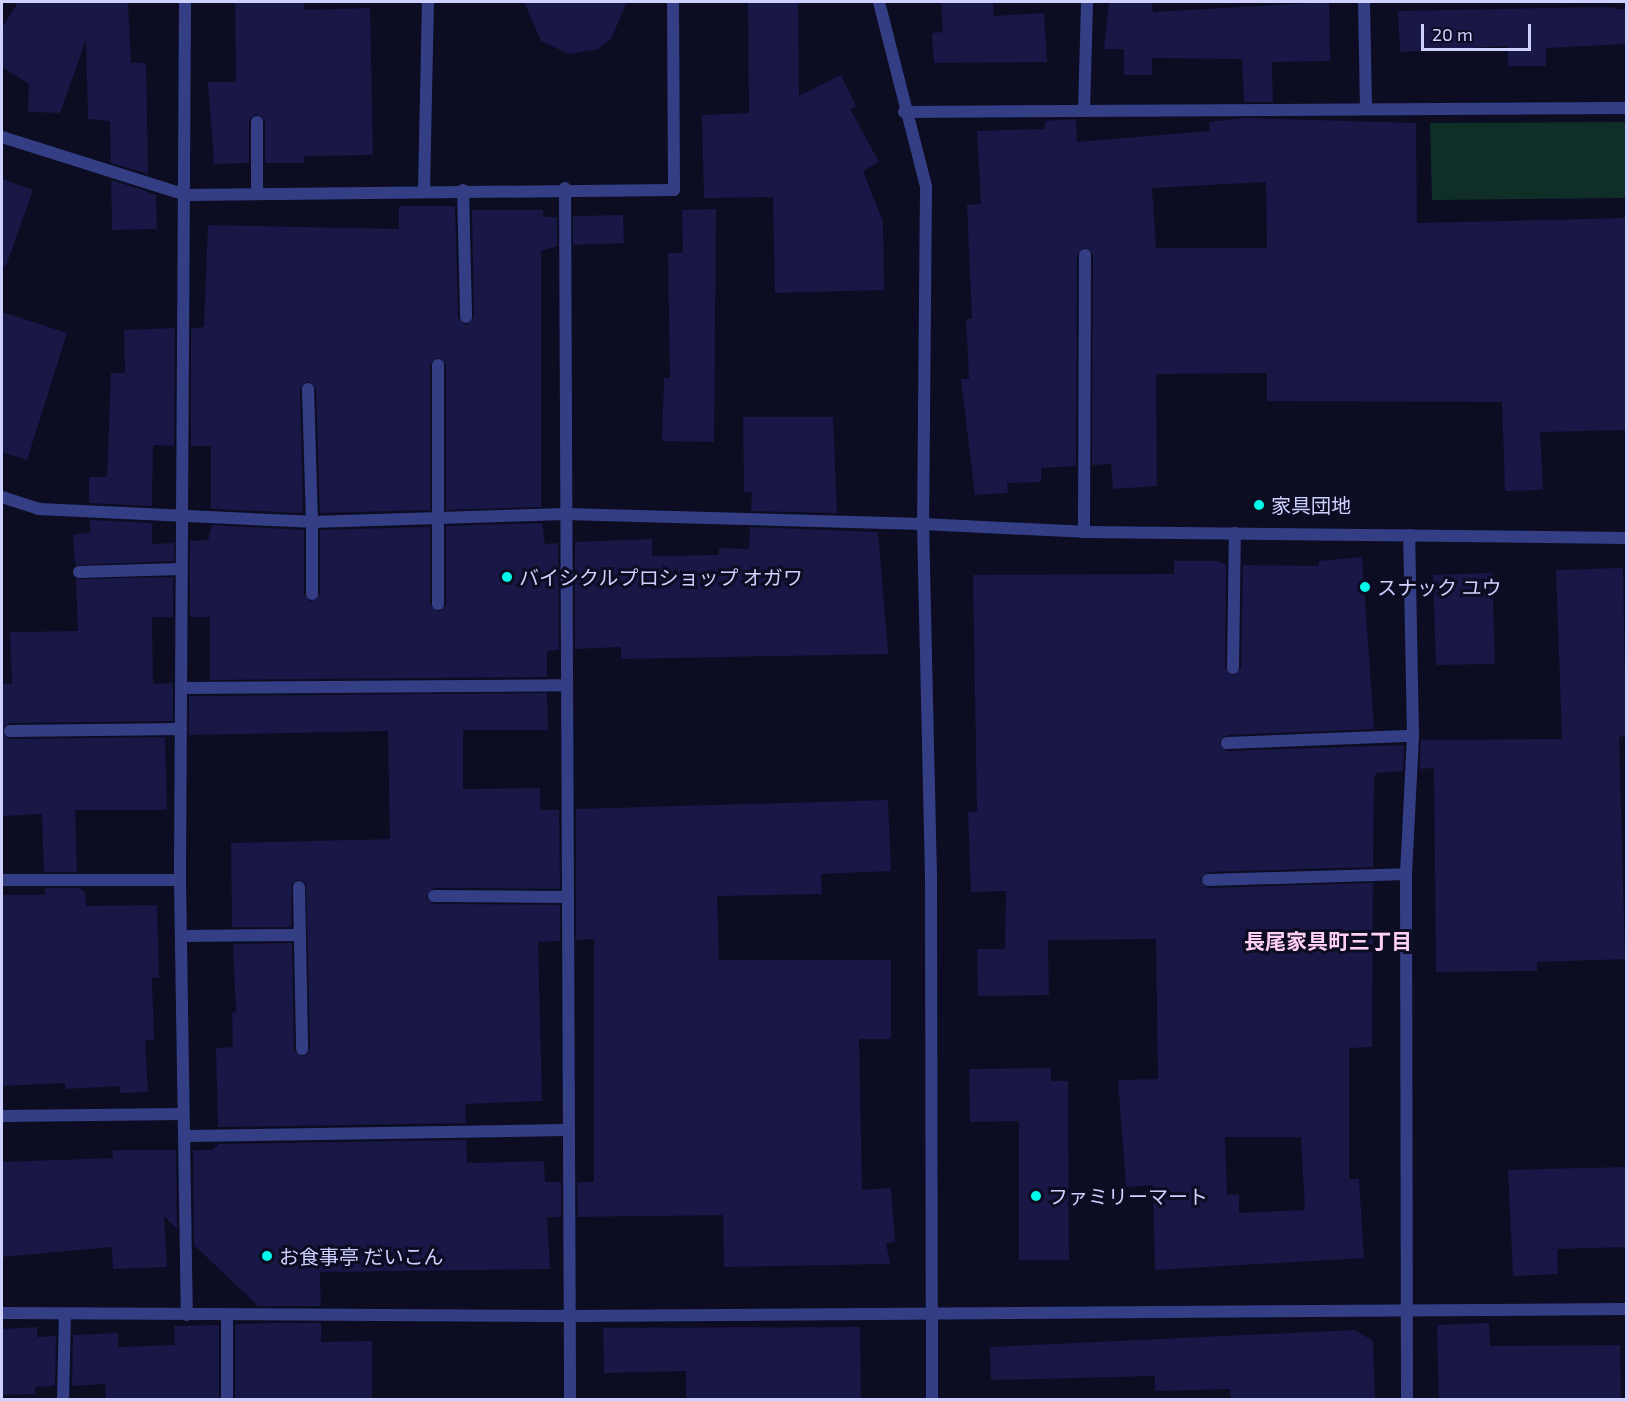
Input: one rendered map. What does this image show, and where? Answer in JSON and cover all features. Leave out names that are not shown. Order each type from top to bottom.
[{"type":"street","points":[[185,2],[186,195],[180,514],[182,688],[180,880],[183,1114],[186,1136],[187,1315]]},
{"type":"street","points":[[424,191],[428,2]]},
{"type":"street","points":[[2,138],[186,195],[566,188],[674,190],[673,2]]},
{"type":"street","points":[[879,2],[904,112],[926,187],[923,524],[932,877],[932,1400]]},
{"type":"street","points":[[1084,111],[1087,2]]},
{"type":"street","points":[[1364,2],[1366,109]]},
{"type":"street","points":[[904,112],[1626,108]]},
{"type":"street","points":[[257,122],[257,194]]},
{"type":"street","points":[[566,188],[565,897],[570,1400]]},
{"type":"street","points":[[463,190],[466,317]]},
{"type":"street","points":[[1084,255],[1084,532]]},
{"type":"street","points":[[438,365],[438,604]]},
{"type":"street","points":[[308,389],[312,594]]},
{"type":"street","points":[[2,497],[39,508],[312,522],[566,514],[923,524],[1084,532],[1626,538]]},
{"type":"street","points":[[1233,668],[1235,533]]},
{"type":"street","points":[[1407,1400],[1406,874],[1413,736],[1409,536]]},
{"type":"street","points":[[79,572],[180,569]]},
{"type":"street","points":[[182,688],[565,685]]},
{"type":"street","points":[[10,731],[181,729]]},
{"type":"street","points":[[1227,743],[1413,736]]},
{"type":"street","points":[[1208,880],[1406,874]]},
{"type":"street","points":[[2,880],[180,880]]},
{"type":"street","points":[[299,887],[302,1049]]},
{"type":"street","points":[[434,896],[565,897]]},
{"type":"street","points":[[181,936],[300,935]]},
{"type":"street","points":[[2,1116],[183,1114]]},
{"type":"street","points":[[186,1136],[566,1130]]},
{"type":"street","points":[[2,1313],[569,1316],[1626,1309]]},
{"type":"street","points":[[63,1400],[65,1314]]},
{"type":"street","points":[[226,1315],[227,1400]]},
{"type":"green space","points":[[1626,122],[1626,198],[1432,200],[1430,123]]},
{"type":"building","points":[[18,2],[128,2],[131,63],[146,63],[148,174],[111,163],[110,121],[88,119],[86,40],[60,113],[28,112],[29,84],[2,67],[2,28]]},
{"type":"building","points":[[235,2],[304,2],[305,10],[370,8],[373,155],[304,156],[304,163],[265,163],[265,121],[256,114],[249,121],[249,163],[214,164],[208,82],[236,82]]},
{"type":"building","points":[[524,2],[627,2],[611,39],[598,49],[569,54],[541,41]]},
{"type":"building","points":[[748,2],[798,2],[799,96],[841,75],[856,106],[850,109],[879,162],[863,171],[883,222],[884,290],[775,293],[773,197],[704,198],[702,115],[749,113]]},
{"type":"building","points":[[941,2],[993,2],[994,16],[1044,13],[1047,62],[934,63],[932,33],[943,32]]},
{"type":"building","points":[[1109,2],[1152,2],[1153,12],[1329,2],[1330,61],[1272,62],[1273,102],[1244,102],[1242,59],[1152,58],[1152,75],[1124,75],[1124,49],[1104,49]]},
{"type":"building","points":[[1607,7],[1626,10],[1626,44],[1546,48],[1546,66],[1508,66],[1508,46],[1400,52],[1398,11]]},
{"type":"building","points":[[1244,118],[1416,123],[1417,223],[1626,218],[1626,430],[1540,432],[1543,490],[1505,491],[1502,402],[1267,401],[1267,373],[1156,374],[1157,486],[1113,489],[1111,464],[1092,465],[1093,255],[1084,247],[1077,255],[1076,466],[1041,468],[1041,482],[1007,483],[1008,493],[975,495],[961,379],[969,379],[966,319],[972,319],[967,205],[981,204],[977,131],[1045,129],[1045,121],[1076,119],[1077,142],[1210,131],[1209,122]],"holes":[[[1266,182],[1267,248],[1156,248],[1152,188]]]},
{"type":"building","points":[[2,179],[33,190],[6,266],[2,265]]},
{"type":"building","points":[[111,180],[149,192],[149,194],[156,194],[157,229],[112,230]]},
{"type":"building","points":[[399,206],[455,206],[458,317],[466,325],[474,317],[472,210],[543,210],[543,217],[557,217],[557,246],[541,251],[541,507],[446,510],[446,365],[437,357],[430,365],[430,510],[320,513],[316,389],[308,381],[300,389],[303,513],[211,509],[211,446],[191,446],[191,328],[204,327],[208,225],[399,229]]},
{"type":"building","points":[[716,209],[714,442],[662,441],[664,378],[670,378],[668,253],[683,253],[682,210]]},
{"type":"building","points":[[623,215],[624,243],[573,245],[573,216]]},
{"type":"building","points":[[2,312],[67,333],[27,460],[2,452]]},
{"type":"building","points":[[175,328],[174,446],[153,445],[152,506],[89,503],[89,477],[107,477],[111,373],[125,373],[124,330]]},
{"type":"building","points":[[743,417],[833,417],[837,513],[751,511],[752,492],[744,492]]},
{"type":"building","points":[[90,520],[152,523],[152,544],[174,543],[174,561],[75,565],[73,534],[90,533]]},
{"type":"building","points":[[542,523],[545,544],[558,543],[559,650],[547,651],[547,677],[210,680],[210,617],[190,617],[190,541],[208,540],[212,525],[304,530],[304,594],[311,602],[320,594],[320,530],[430,527],[430,604],[439,612],[446,604],[446,526]]},
{"type":"building","points":[[750,527],[878,532],[888,654],[621,659],[621,647],[575,649],[575,542],[652,539],[652,556],[719,555],[719,548],[749,549]]},
{"type":"building","points":[[1362,557],[1374,729],[1227,735],[1219,743],[1227,751],[1404,745],[1403,771],[1376,773],[1374,778],[1373,867],[1208,872],[1200,880],[1208,888],[1373,883],[1372,1047],[1349,1048],[1349,1179],[1359,1179],[1364,1258],[1155,1270],[1153,1185],[1126,1187],[1118,1080],[1158,1079],[1156,939],[1048,940],[1049,995],[978,996],[977,949],[1005,949],[1006,891],[971,892],[968,812],[977,812],[973,575],[1174,574],[1174,561],[1218,561],[1226,565],[1225,668],[1233,676],[1241,668],[1243,565],[1319,566],[1319,561]],"holes":[[[1225,1137],[1301,1137],[1305,1210],[1239,1213],[1239,1194],[1227,1195]]]},
{"type":"building","points":[[1623,568],[1626,736],[1619,737],[1625,959],[1537,962],[1537,971],[1436,972],[1434,768],[1420,769],[1421,740],[1562,739],[1556,570]]},
{"type":"building","points":[[1492,573],[1495,664],[1436,665],[1433,575]]},
{"type":"building","points":[[173,577],[173,617],[152,617],[153,684],[173,683],[173,721],[10,723],[3,728],[10,739],[165,737],[167,810],[75,810],[77,872],[44,872],[42,814],[2,816],[2,684],[12,684],[10,632],[78,631],[76,579]]},
{"type":"building","points":[[547,693],[548,730],[463,730],[463,789],[540,788],[540,810],[559,810],[560,889],[434,888],[426,897],[434,904],[560,905],[560,941],[538,942],[542,1101],[465,1104],[466,1123],[218,1127],[216,1048],[233,1047],[232,1013],[236,1012],[233,944],[292,943],[294,1050],[303,1057],[310,1049],[306,883],[298,879],[292,884],[291,927],[232,927],[231,843],[390,839],[388,731],[189,735],[189,696]]},
{"type":"building","points":[[888,800],[891,871],[821,874],[822,894],[717,896],[719,960],[891,960],[891,1039],[859,1039],[862,1190],[891,1188],[895,1242],[886,1243],[890,1264],[724,1267],[723,1215],[578,1217],[577,1182],[594,1182],[594,939],[576,940],[576,809]]},
{"type":"building","points":[[45,888],[78,888],[85,892],[86,906],[157,905],[159,978],[152,978],[154,1040],[145,1040],[148,1092],[120,1093],[119,1086],[66,1089],[65,1083],[2,1086],[2,895],[45,895]]},
{"type":"building","points":[[1051,1068],[1051,1081],[1068,1081],[1069,1260],[1019,1260],[1019,1121],[970,1122],[969,1069]]},
{"type":"building","points":[[466,1140],[467,1163],[544,1161],[545,1182],[561,1182],[561,1217],[547,1217],[550,1269],[320,1272],[321,1306],[258,1306],[194,1245],[193,1150],[212,1150],[219,1144]]},
{"type":"building","points":[[113,1150],[176,1150],[177,1229],[164,1216],[167,1267],[113,1269],[112,1247],[2,1257],[2,1162],[113,1158]]},
{"type":"building","points":[[1626,1167],[1626,1247],[1557,1249],[1558,1274],[1513,1276],[1508,1170]]},
{"type":"building","points":[[321,1323],[321,1342],[372,1341],[372,1400],[235,1400],[235,1324]]},
{"type":"building","points":[[1489,1323],[1490,1346],[1620,1345],[1621,1400],[1439,1400],[1437,1325]]},
{"type":"building","points":[[219,1325],[219,1400],[106,1400],[105,1384],[72,1386],[73,1335],[118,1333],[118,1347],[175,1345],[174,1326]]},
{"type":"building","points":[[37,1327],[37,1337],[56,1336],[55,1386],[35,1387],[35,1394],[2,1395],[2,1329]]},
{"type":"building","points":[[860,1327],[861,1400],[686,1400],[686,1371],[604,1373],[603,1328]]},
{"type":"building","points":[[1355,1330],[1373,1341],[1375,1400],[1231,1400],[1230,1389],[1155,1391],[1155,1376],[991,1380],[990,1347]]},
{"type":"place","name":"家具団地","points":[[1259,505]]},
{"type":"place","name":"バイシクルプロショップ オガワ","points":[[507,577]]},
{"type":"place","name":"スナック ユウ","points":[[1365,587]]},
{"type":"place","name":"ファミリーマート","points":[[1036,1196]]},
{"type":"place","name":"お食事亭 だいこん","points":[[267,1256]]},
{"type":"district","name":"長尾家具町三丁目","points":[[1328,941]]}]
